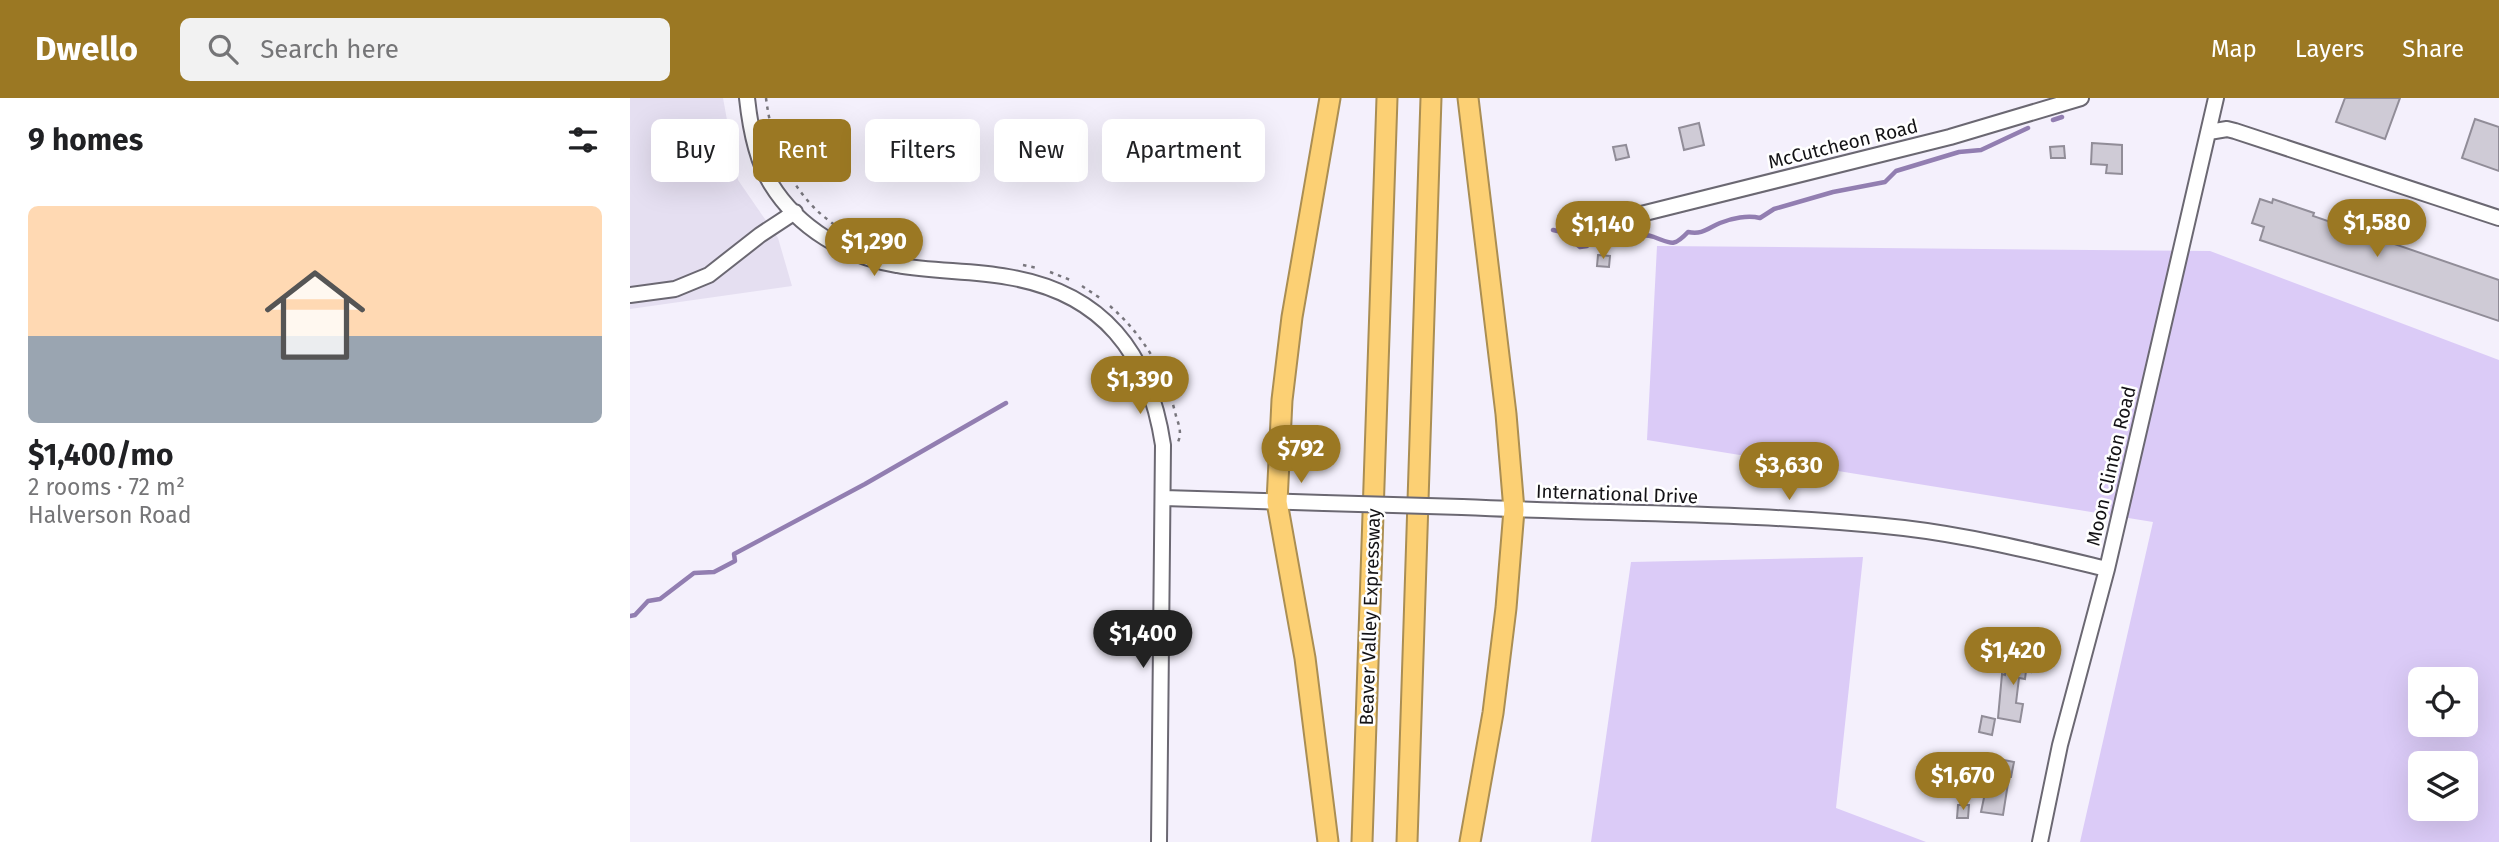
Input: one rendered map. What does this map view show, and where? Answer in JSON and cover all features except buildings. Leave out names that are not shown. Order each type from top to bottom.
[{"type":"highway","points":[[1328,842],[1305,658],[1276,502],[1282,400],[1291,328],[1330,98]]},
{"type":"highway","name":"Beaver Valley Expressway","points":[[1362,842],[1387,98]]},
{"type":"highway","points":[[1406,842],[1431,98]]},
{"type":"highway","points":[[1468,98],[1505,401],[1514,510],[1496,687],[1470,842]]},
{"type":"street","points":[[747,98],[764,168],[771,185],[811,229],[823,237],[863,256],[896,265],[1024,279],[1061,293],[1097,314],[1130,348],[1154,399],[1163,445],[1159,842]]},
{"type":"street","name":"McCutcheon Road","points":[[1613,221],[1950,137],[2081,98]]},
{"type":"street","name":"Moon Clinton Road","points":[[2039,842],[2060,745],[2107,569],[2216,98]]},
{"type":"street","points":[[2209,132],[2227,129],[2235,131],[2499,218]]},
{"type":"street","points":[[630,295],[675,289],[709,275],[760,235],[795,212]]},
{"type":"street","name":"International Drive","points":[[1164,498],[1782,519],[1903,528],[1965,538],[2107,569]]},
{"type":"shaded area","points":[[630,98],[723,98],[727,119],[651,119],[651,182],[739,181],[778,238],[792,286],[630,309]]},
{"type":"shaded area","points":[[1657,246],[2210,251],[2499,360],[2499,842],[2080,842],[2153,522],[1647,440]]},
{"type":"shaded area","points":[[1863,557],[1836,808],[1926,842],[1591,842],[1631,562]]},
{"type":"waterway","points":[[2053,120],[2062,117]]},
{"type":"waterway","points":[[1625,237],[1647,235],[1675,242],[1688,232],[1702,232],[1720,223],[1745,217],[1760,218],[1774,209],[1833,192],[1885,182],[1896,171],[1959,152],[1981,150],[2028,128]]},
{"type":"waterway","points":[[1553,230],[1562,232],[1580,247],[1587,246]]},
{"type":"waterway","points":[[630,616],[635,615],[648,601],[660,599],[694,573],[714,572],[735,561],[734,554],[865,484],[1006,403]]}]
